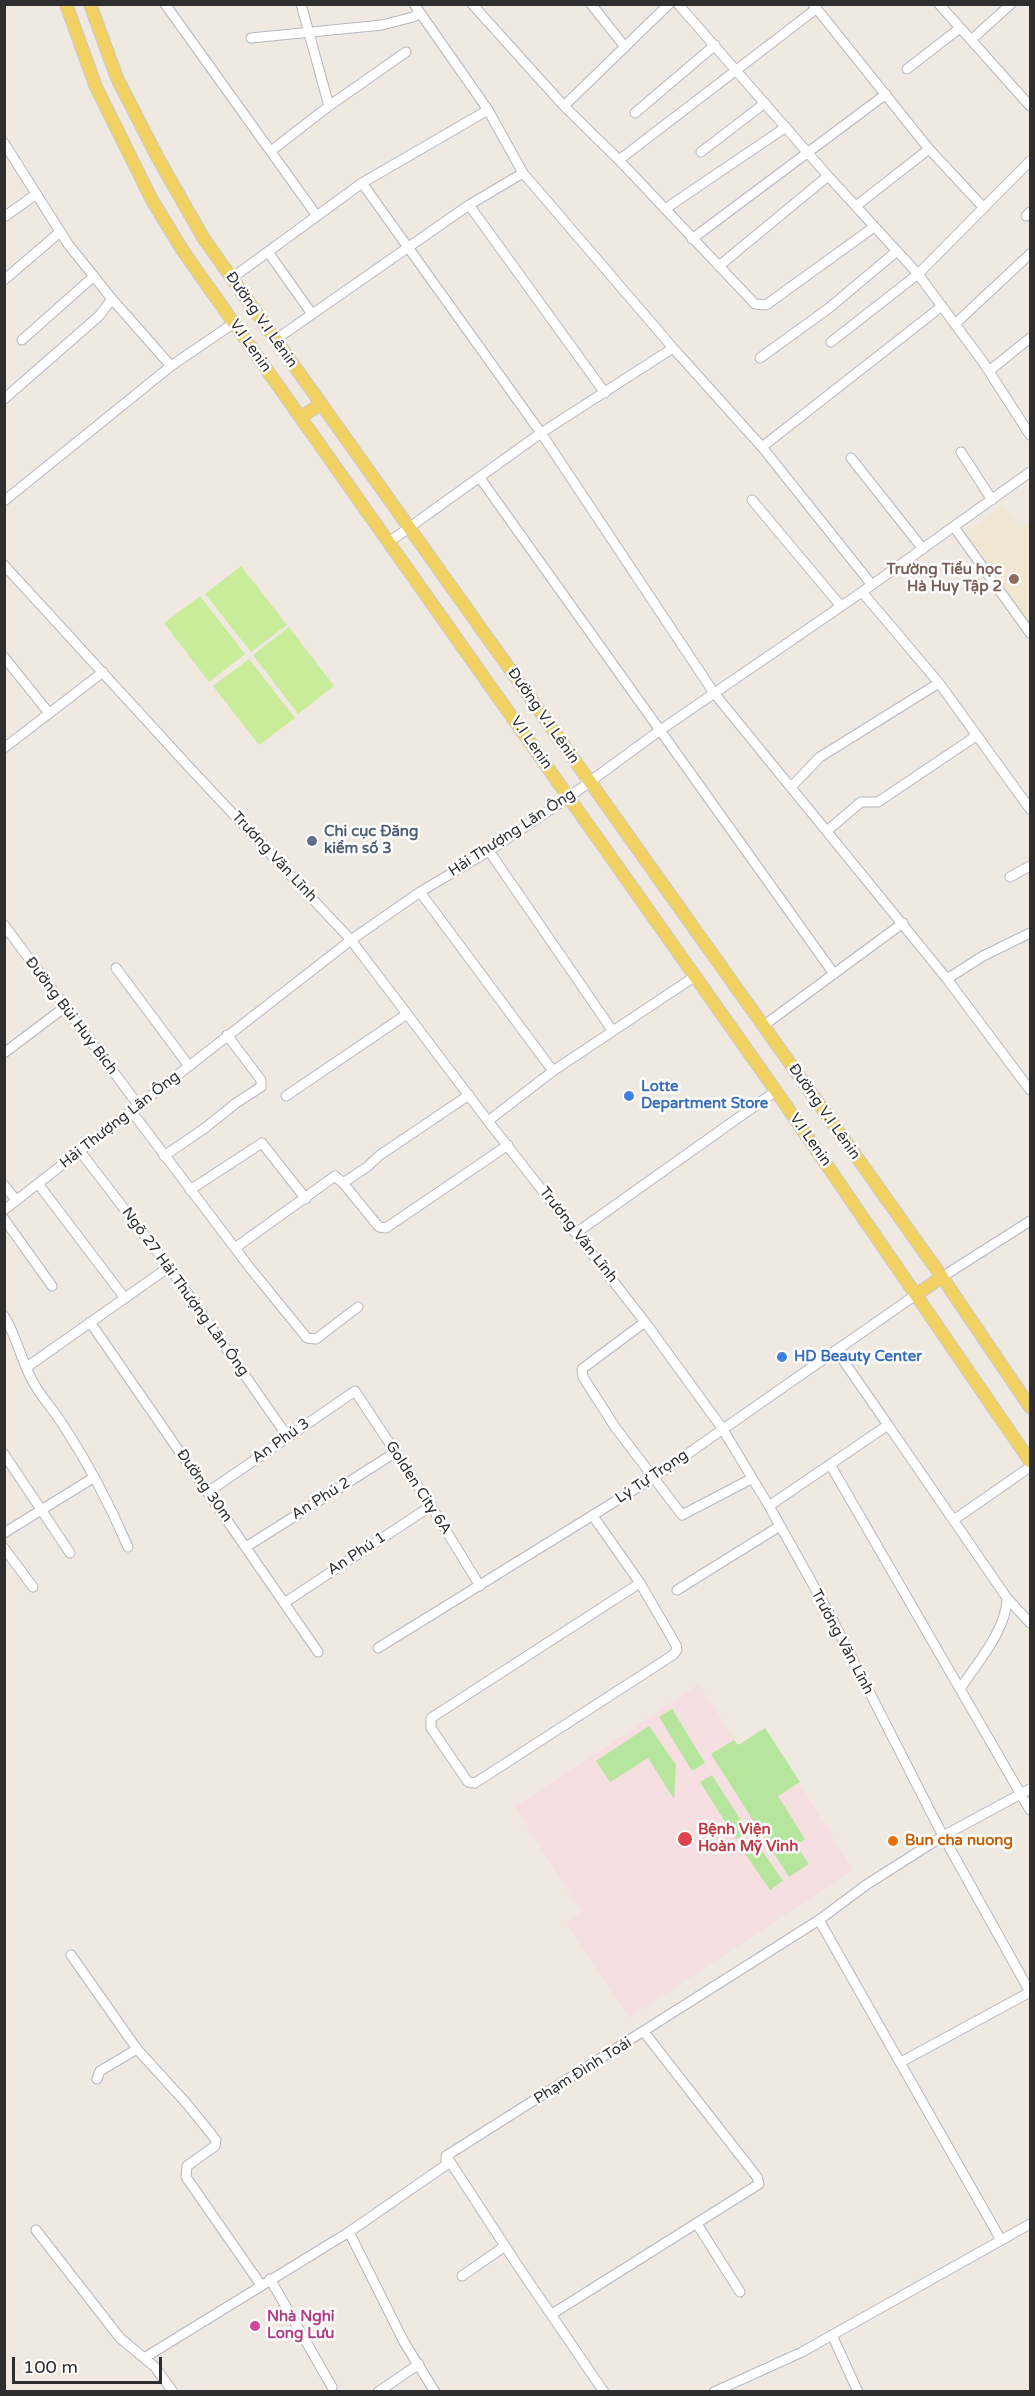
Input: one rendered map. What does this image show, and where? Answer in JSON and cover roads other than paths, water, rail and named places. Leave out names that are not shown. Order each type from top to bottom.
[{"type":"main road","name":"V.I Lenin","points":[[66,4],[96,87],[152,200],[183,251],[776,1091],[1030,1461]]},
{"type":"main road","name":"Đường V.I Lênin","points":[[90,4],[117,78],[159,160],[204,238],[942,1276],[1030,1407]]},
{"type":"main road","points":[[301,417],[321,404]]},
{"type":"main road","points":[[917,1294],[942,1276]]},
{"type":"street","points":[[165,4],[317,216]]},
{"type":"street","points":[[301,4],[329,106]]},
{"type":"street","points":[[414,4],[488,110],[523,173],[673,348],[762,447],[872,585]]},
{"type":"street","points":[[472,4],[564,106],[619,160],[755,304],[766,305],[874,227]]},
{"type":"street","points":[[591,4],[625,47]]},
{"type":"street","points":[[564,106],[669,4]]},
{"type":"street","points":[[678,4],[828,176],[918,274],[989,370],[1030,435]]},
{"type":"street","points":[[939,4],[1030,106]]},
{"type":"street","points":[[971,40],[1011,4]]},
{"type":"street","points":[[619,160],[737,70],[814,7],[928,148],[984,208]]},
{"type":"street","points":[[251,38],[382,25],[420,13]]},
{"type":"street","points":[[907,69],[960,28]]},
{"type":"street","points":[[635,113],[715,45]]},
{"type":"street","points":[[271,152],[329,106],[406,52]]},
{"type":"street","points":[[692,239],[886,94]]},
{"type":"street","points":[[701,152],[765,103]]},
{"type":"street","points":[[232,278],[362,183],[488,110]]},
{"type":"street","points":[[665,209],[786,127]]},
{"type":"street","points":[[4,143],[7,155],[93,277],[171,366]]},
{"type":"street","points":[[856,206],[928,148]]},
{"type":"street","points":[[831,342],[918,274],[1030,161]]},
{"type":"street","points":[[275,340],[469,205],[523,173]]},
{"type":"street","points":[[719,266],[828,176]]},
{"type":"street","points":[[362,183],[542,433],[714,693],[903,923],[1030,1090]]},
{"type":"street","points":[[4,217],[35,195]]},
{"type":"street","points":[[469,205],[605,393]]},
{"type":"street","points":[[4,280],[60,232]]},
{"type":"street","points":[[760,358],[829,308],[897,251]]},
{"type":"street","points":[[268,252],[312,314]]},
{"type":"street","points":[[956,324],[1030,254]]},
{"type":"street","points":[[22,340],[93,277]]},
{"type":"street","points":[[4,399],[99,316],[112,299]]},
{"type":"street","points":[[762,447],[942,306]]},
{"type":"street","points":[[4,501],[171,366],[234,323]]},
{"type":"street","points":[[989,370],[1030,338]]},
{"type":"street","points":[[389,542],[542,433],[673,348]]},
{"type":"street","points":[[961,452],[992,500]]},
{"type":"street","points":[[851,458],[923,549]]},
{"type":"street","name":"Hải Thượng Lãn Ông","points":[[4,1210],[351,940],[420,892],[489,851],[569,797],[659,731],[862,592],[1030,472]]},
{"type":"street","points":[[480,478],[834,974]]},
{"type":"street","points":[[752,500],[840,605]]},
{"type":"street","points":[[954,527],[1030,633]]},
{"type":"street","name":"Trương Văn Lĩnh","points":[[4,565],[351,940],[488,1121],[645,1322],[722,1428],[829,1613],[943,1836],[1030,1992]]},
{"type":"street","points":[[862,592],[939,683],[1030,809]]},
{"type":"street","points":[[4,657],[49,713]]},
{"type":"street","points":[[4,748],[103,672]]},
{"type":"street","points":[[791,787],[820,758],[939,683]]},
{"type":"street","points":[[828,830],[861,802],[878,802],[976,736]]},
{"type":"street","points":[[489,851],[612,1030]]},
{"type":"street","points":[[1010,877],[1030,866]]},
{"type":"street","points":[[420,892],[553,1071]]},
{"type":"street","points":[[763,1026],[903,923]]},
{"type":"street","name":"Đường Bùi Huy Bích","points":[[5,928],[65,1007],[135,1109],[164,1156],[309,1340],[316,1339],[358,1307]]},
{"type":"street","points":[[947,979],[983,956],[1030,933]]},
{"type":"street","points":[[116,968],[189,1066]]},
{"type":"street","points":[[488,1121],[553,1071],[694,976]]},
{"type":"street","points":[[4,1053],[65,1007]]},
{"type":"street","points":[[286,1096],[407,1014]]},
{"type":"street","points":[[164,1156],[261,1087],[261,1080],[227,1035]]},
{"type":"street","points":[[576,1233],[776,1091]]},
{"type":"street","points":[[343,1183],[469,1095]]},
{"type":"street","points":[[190,1190],[262,1143],[306,1199]]},
{"type":"street","points":[[235,1248],[306,1199],[331,1178],[338,1177],[379,1227],[385,1229],[508,1145]]},
{"type":"street","name":"Ngõ 27 Hải Thượng Lãn Ông","points":[[79,1150],[169,1267],[288,1437]]},
{"type":"street","points":[[4,1185],[16,1200]]},
{"type":"street","points":[[39,1185],[124,1297]]},
{"type":"street","points":[[4,1219],[52,1286]]},
{"type":"street","points":[[942,1276],[1030,1221]]},
{"type":"street","points":[[27,1367],[169,1267]]},
{"type":"street","name":"Lý Tự Trọng","points":[[378,1648],[653,1478],[917,1294]]},
{"type":"street","points":[[4,1316],[35,1387],[64,1427],[112,1510],[128,1547]]},
{"type":"street","name":"Đường 30m","points":[[90,1322],[318,1652]]},
{"type":"street","points":[[645,1322],[599,1359],[584,1367],[582,1372],[601,1406],[682,1515],[751,1479]]},
{"type":"street","points":[[836,1350],[955,1519],[1007,1598],[1030,1623]]},
{"type":"street","name":"An Phú 3","points":[[208,1492],[355,1391]]},
{"type":"street","name":"Golden City 6A","points":[[355,1391],[431,1506],[480,1586]]},
{"type":"street","points":[[769,1506],[806,1479],[831,1466],[888,1425]]},
{"type":"street","name":"An Phú 2","points":[[246,1547],[396,1452]]},
{"type":"street","points":[[4,1454],[70,1553]]},
{"type":"street","points":[[831,1466],[960,1689],[1028,1791],[1030,1810]]},
{"type":"street","points":[[955,1519],[1030,1467]]},
{"type":"street","points":[[4,1533],[93,1478]]},
{"type":"street","name":"An Phú 1","points":[[284,1603],[431,1506]]},
{"type":"street","points":[[593,1516],[640,1582],[676,1645],[676,1653],[475,1783],[468,1782],[431,1728],[431,1718],[640,1582]]},
{"type":"street","points":[[677,1590],[780,1526]]},
{"type":"street","points":[[4,1548],[33,1587]]},
{"type":"street","points":[[960,1689],[999,1629],[1006,1613],[1007,1598]]},
{"type":"street","name":"Phạm Đình Toái","points":[[144,2358],[349,2232],[446,2165],[447,2156],[819,1920],[866,1885],[943,1836],[1028,1791]]},
{"type":"street","points":[[819,1920],[1001,2240]]},
{"type":"street","points":[[71,1955],[137,2049],[188,2104],[216,2140],[215,2146],[187,2166],[186,2177],[261,2285]]},
{"type":"street","points":[[901,2062],[1030,1992]]},
{"type":"street","points":[[552,2314],[756,2187],[758,2180],[644,2032]]},
{"type":"street","points":[[97,2079],[100,2071],[137,2049]]},
{"type":"street","points":[[447,2156],[604,2391]]},
{"type":"street","points":[[714,2391],[769,2368],[832,2335],[1030,2223]]},
{"type":"street","points":[[697,2224],[740,2292]]},
{"type":"street","points":[[36,2230],[120,2338],[155,2367],[173,2391]]},
{"type":"street","points":[[349,2232],[404,2342],[435,2391]]},
{"type":"street","points":[[462,2276],[505,2246]]},
{"type":"street","points":[[270,2279],[332,2387]]},
{"type":"street","points":[[832,2335],[858,2391]]},
{"type":"street","points":[[378,2391],[419,2364]]},
{"type":"place","name":"Trường Tiểu học Hà Huy Tập 2","points":[[1014,579]]},
{"type":"place","name":"Chi cục Đăng kiểm số 3","points":[[312,841]]},
{"type":"place","name":"Lotte Department Store","points":[[629,1096]]},
{"type":"place","name":"HD Beauty Center","points":[[782,1357]]},
{"type":"place","name":"Bệnh Viện Hoàn Mỹ Vinh","points":[[685,1839]]},
{"type":"place","name":"Bun cha nuong","points":[[893,1841]]},
{"type":"place","name":"Nhà Nghỉ Long Lưu","points":[[255,2326]]}]
